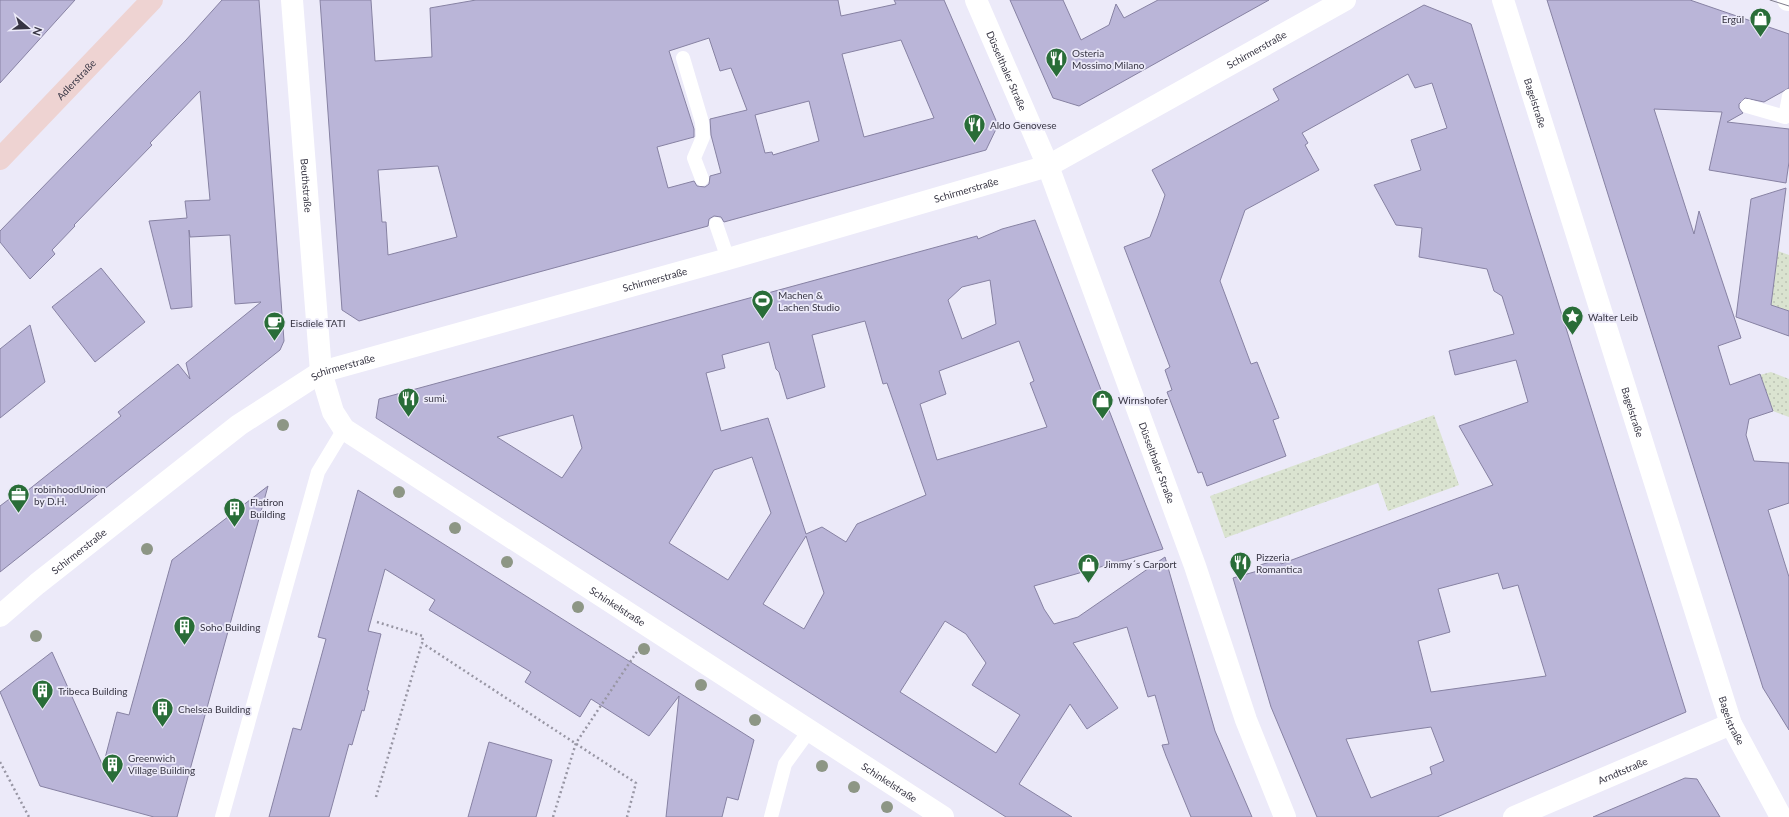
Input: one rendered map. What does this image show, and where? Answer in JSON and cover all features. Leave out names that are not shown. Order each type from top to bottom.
[{"type":"main road","name":"Adlerstraße","points":[[0,159],[152,0]]},
{"type":"street","name":"Beuthstraße","points":[[292,0],[321,372]]},
{"type":"street","name":"Düsselthaler Straße","points":[[976,0],[1048,166],[1195,566],[1246,720],[1285,817]]},
{"type":"street","name":"Schirmerstraße","points":[[0,616],[43,579],[238,425],[321,372],[728,260],[1048,166],[1345,0]]},
{"type":"street","name":"Bagelstraße","points":[[1503,0],[1731,724],[1781,817]]},
{"type":"street","name":"Schinkelstraße","points":[[321,372],[333,412],[344,429],[943,817]]},
{"type":"street","name":"Arndtstraße","points":[[1514,817],[1731,724]]},
{"type":"lane","points":[[683,58],[702,122],[702,137],[694,158],[702,179]]},
{"type":"lane","points":[[1747,106],[1784,117],[1789,96]]},
{"type":"lane","points":[[716,224],[728,260]]},
{"type":"lane","points":[[222,817],[318,472],[344,429]]},
{"type":"lane","points":[[771,817],[785,764],[809,731]]},
{"type":"path","points":[[376,797],[423,636],[377,622]]},
{"type":"path","points":[[553,817],[576,743],[652,629]]},
{"type":"path","points":[[422,643],[636,783],[626,817]]},
{"type":"path","points":[[0,762],[29,817]]},
{"type":"green space","points":[[1778,251],[1789,255],[1789,311],[1770,305]]},
{"type":"green space","points":[[1771,372],[1789,379],[1789,417],[1773,411],[1760,375]]},
{"type":"green space","points":[[1434,415],[1459,485],[1388,511],[1378,483],[1225,538],[1210,496]]},
{"type":"building","points":[[0,0],[75,0],[0,83]]},
{"type":"building","points":[[222,0],[259,0],[284,341],[280,350],[0,572],[0,506],[20,491],[22,495],[121,416],[118,412],[178,364],[190,379],[186,363],[261,302],[235,304],[230,235],[190,237],[189,230],[192,307],[171,309],[149,221],[187,218],[185,201],[210,200],[200,91],[150,143],[152,145],[74,225],[75,226],[52,250],[55,254],[30,279],[0,242],[0,231],[186,40]]},
{"type":"building","points":[[320,0],[371,0],[375,61],[432,57],[430,8],[476,0],[838,0],[841,16],[896,4],[894,0],[944,0],[998,125],[986,150],[724,222],[721,217],[714,216],[709,219],[708,226],[359,321],[342,310]],"holes":[[[709,38],[720,71],[731,68],[747,110],[710,119],[711,135],[721,173],[710,176],[709,184],[705,187],[697,186],[694,181],[668,188],[657,147],[694,137],[694,129],[669,51]],[[901,40],[934,118],[864,137],[842,54]],[[809,101],[819,141],[773,155],[772,152],[765,153],[755,115]],[[438,166],[457,237],[388,255],[386,222],[382,222],[378,170]]]},
{"type":"building","points":[[1010,0],[1063,0],[1081,40],[1109,25],[1116,4],[1124,18],[1158,0],[1269,0],[1079,106],[1053,98]]},
{"type":"building","points":[[1547,0],[1690,0],[1789,34],[1789,88],[1764,102],[1745,98],[1739,104],[1739,108],[1743,113],[1727,122],[1789,129],[1789,162],[1786,183],[1709,170],[1722,112],[1654,109],[1694,234],[1699,211],[1741,338],[1718,346],[1730,385],[1760,374],[1773,411],[1749,419],[1746,435],[1754,461],[1789,463],[1789,503],[1768,510],[1789,577],[1789,730],[1763,688]]},
{"type":"building","points":[[1424,5],[1471,24],[1686,712],[1437,817],[1317,817],[1271,707],[1233,578],[1261,570],[1260,565],[1280,559],[1281,564],[1493,485],[1459,426],[1528,402],[1516,360],[1455,375],[1449,351],[1514,334],[1502,296],[1494,291],[1487,269],[1419,257],[1422,228],[1396,225],[1374,185],[1421,170],[1411,140],[1447,128],[1432,83],[1415,88],[1408,74],[1302,133],[1308,143],[1305,145],[1319,170],[1245,210],[1220,281],[1251,364],[1257,362],[1279,418],[1273,420],[1286,456],[1207,486],[1202,472],[1198,473],[1167,392],[1172,390],[1165,370],[1170,367],[1124,247],[1150,237],[1158,216],[1165,195],[1152,170],[1279,100],[1273,89]],"holes":[[[1498,573],[1503,589],[1518,585],[1546,676],[1431,692],[1418,641],[1450,632],[1438,589]],[[1431,727],[1444,761],[1430,767],[1432,774],[1371,798],[1346,739]]]},
{"type":"building","points":[[1786,188],[1771,305],[1789,311],[1789,336],[1736,317],[1751,199]]},
{"type":"building","points":[[1035,220],[1163,549],[1034,586],[1044,609],[1054,624],[1078,617],[1165,557],[1215,731],[1252,817],[1191,817],[1162,745],[1169,744],[1155,695],[1148,697],[1127,627],[1073,643],[1118,708],[1087,729],[1070,704],[1019,784],[1072,817],[1006,817],[376,418],[379,399],[977,236],[978,239],[1002,229]],"holes":[[[990,280],[996,324],[962,339],[948,300],[962,287]],[[865,321],[883,384],[887,383],[926,495],[857,524],[846,542],[822,527],[806,534],[768,418],[721,431],[706,373],[725,368],[722,355],[769,342],[776,369],[779,372],[787,399],[825,387],[812,335]],[[1019,341],[1034,381],[1030,383],[1047,427],[937,460],[920,404],[946,394],[939,371]],[[573,415],[582,448],[562,478],[497,437]],[[752,457],[771,513],[728,580],[669,543],[714,470]],[[806,536],[824,593],[804,629],[763,604]],[[945,621],[966,634],[986,663],[972,685],[1020,715],[996,753],[900,692]]]},
{"type":"building","points":[[101,268],[145,322],[95,362],[52,307]]},
{"type":"building","points":[[30,325],[45,382],[0,418],[0,349]]},
{"type":"building","points":[[268,486],[177,817],[154,817],[40,786],[0,692],[52,652],[103,766],[117,712],[129,715],[172,560]]},
{"type":"building","points":[[358,490],[754,740],[738,800],[727,797],[722,817],[666,817],[679,696],[649,736],[591,699],[580,717],[525,682],[531,672],[429,610],[435,600],[385,569],[368,631],[381,634],[367,690],[369,691],[364,711],[362,710],[352,745],[349,744],[329,817],[269,817],[293,728],[301,730],[326,639],[318,637]]},
{"type":"building","points":[[489,742],[552,760],[536,817],[468,817]]},
{"type":"building","points":[[1685,778],[1697,779],[1720,817],[1593,817]]},
{"type":"tram line","points":[[1770,0],[1789,6]]},
{"type":"place","name":"Ergül","points":[[1760,38]]},
{"type":"place","name":"Osteria Mossimo Milano","points":[[1057,78]]},
{"type":"place","name":"Aldo Genovese","points":[[974,144]]},
{"type":"place","name":"Machen & Lachen Studio","points":[[763,320]]},
{"type":"place","name":"Walter Leib","points":[[1572,336]]},
{"type":"place","name":"Eisdiele TATI","points":[[275,342]]},
{"type":"place","name":"sumi.","points":[[408,418]]},
{"type":"place","name":"Wirnshofer","points":[[1102,420]]},
{"type":"place","name":"robinhoodUnion by D.H.","points":[[19,514]]},
{"type":"place","name":"Flatiron Building","points":[[234,528]]},
{"type":"place","name":"Pizzeria Romantica","points":[[1241,582]]},
{"type":"place","name":"Jimmy´s Carport","points":[[1089,584]]},
{"type":"place","name":"Soho Building","points":[[185,646]]},
{"type":"place","name":"Tribeca Building","points":[[43,710]]},
{"type":"place","name":"Chelsea Building","points":[[163,728]]},
{"type":"place","name":"Greenwich Village Building","points":[[113,784]]}]
